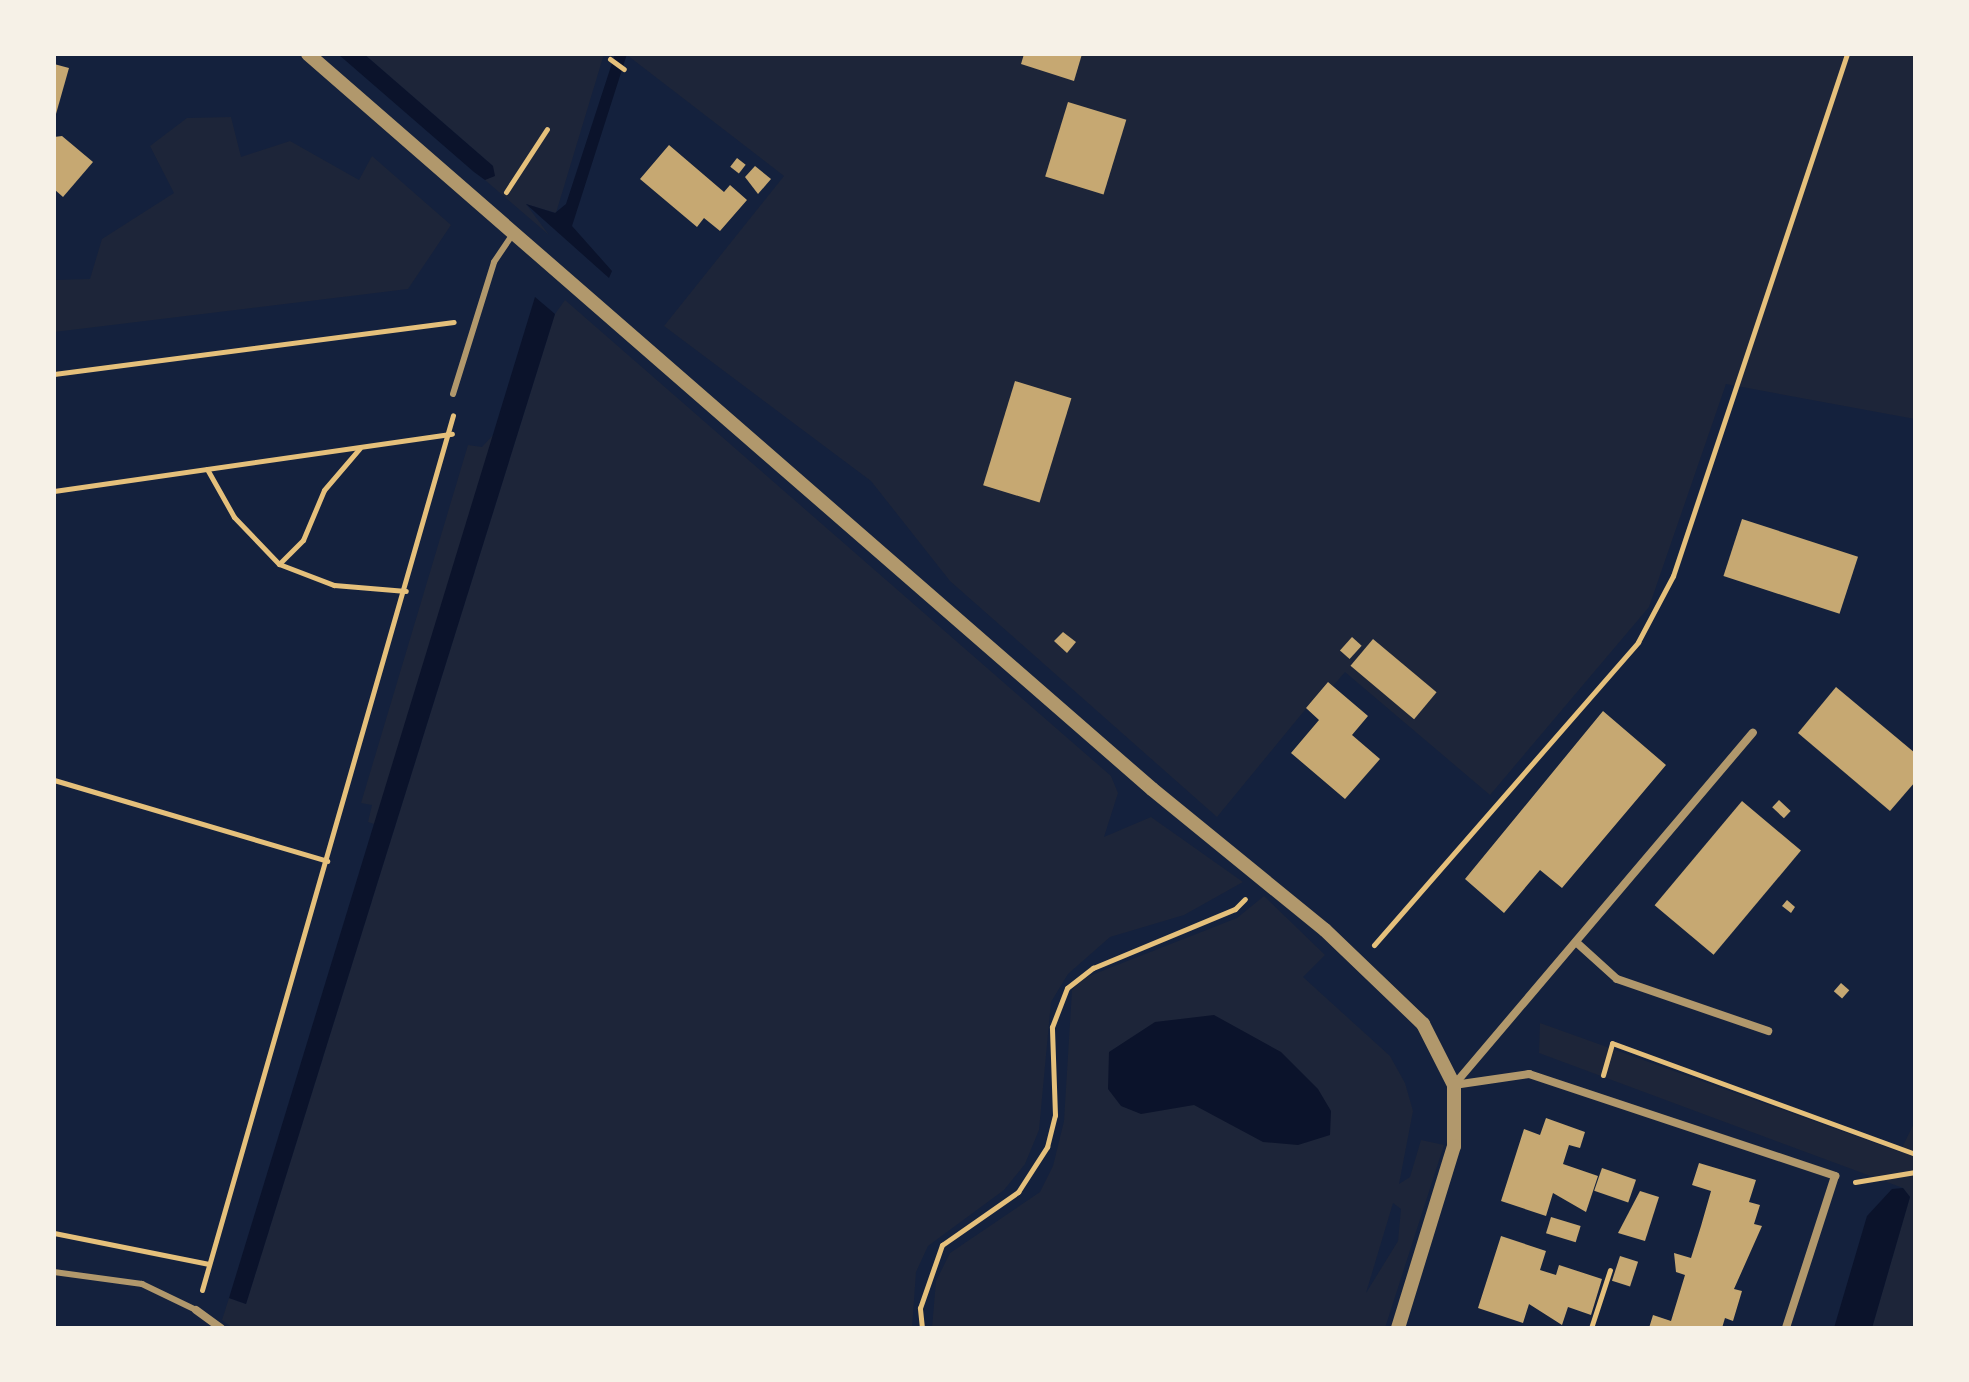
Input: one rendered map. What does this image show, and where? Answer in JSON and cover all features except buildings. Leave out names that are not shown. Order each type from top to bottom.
[{"type":"street","points":[[308,54],[1262,881],[1361,961],[1423,1024],[1454,1085],[1454,1146],[1398,1328]]},
{"type":"street","points":[[1454,1085],[1753,733]]},
{"type":"street","points":[[1576,942],[1617,979],[1768,1031]]},
{"type":"street","points":[[1454,1085],[1529,1074],[1835,1176],[1786,1328]]},
{"type":"street","points":[[196,1310],[221,1328]]},
{"type":"lane","points":[[453,394],[494,262],[514,232]]},
{"type":"lane","points":[[54,1272],[142,1284],[196,1310]]},
{"type":"path","points":[[1361,961],[1638,642],[1673,576],[1847,54]]},
{"type":"path","points":[[610,59],[624,69]]},
{"type":"path","points":[[489,211],[547,129]]},
{"type":"path","points":[[54,374],[476,319]]},
{"type":"path","points":[[196,1310],[452,434],[453,394]]},
{"type":"path","points":[[54,491],[452,434]]},
{"type":"path","points":[[279,564],[303,540],[324,490],[361,447]]},
{"type":"path","points":[[207,469],[234,517],[279,564],[334,585],[406,591]]},
{"type":"path","points":[[54,780],[327,861]]},
{"type":"path","points":[[922,1328],[920,1308],[942,1245],[1018,1192],[1047,1147],[1055,1115],[1052,1027],[1067,988],[1093,968],[1235,909],[1262,881]]},
{"type":"path","points":[[1597,1096],[1612,1043],[1915,1154]]},
{"type":"path","points":[[1835,1176],[1860,1183],[1915,1172]]},
{"type":"path","points":[[54,1233],[209,1264]]},
{"type":"path","points":[[1594,1327],[1610,1270]]},
{"type":"shaded area","points":[[338,54],[364,54],[493,166],[495,176],[485,180],[474,172]]},
{"type":"shaded area","points":[[364,54],[604,54],[556,213],[526,204],[549,235],[485,180],[493,166]]},
{"type":"shaded area","points":[[615,54],[627,54],[572,226],[612,271],[609,278],[526,204],[555,213],[566,204]]},
{"type":"shaded area","points":[[1915,54],[1915,419],[1726,384],[1649,607],[1490,795],[1345,672],[1333,686],[1327,683],[1217,817],[950,581],[871,481],[664,326],[784,176],[627,55]]},
{"type":"shaded area","points":[[231,117],[241,157],[290,141],[359,180],[372,156],[451,225],[408,289],[54,332],[54,280],[90,279],[102,239],[174,193],[150,146],[187,118]]},
{"type":"shaded area","points":[[535,297],[555,314],[246,1304],[229,1298]]},
{"type":"shaded area","points":[[565,300],[1111,776],[1118,793],[1104,837],[1151,817],[1243,882],[1184,915],[1110,937],[1068,974],[1051,1002],[1039,1130],[1025,1164],[1004,1190],[928,1246],[916,1272],[912,1328],[233,1328],[222,1320],[229,1298],[246,1304],[555,314]]},
{"type":"shaded area","points":[[494,434],[377,825],[368,822],[372,805],[361,803],[468,445],[482,447]]},
{"type":"shaded area","points":[[1264,896],[1325,955],[1303,977],[1390,1056],[1405,1083],[1413,1111],[1399,1184],[1410,1177],[1421,1140],[1444,1145],[1385,1328],[932,1328],[936,1281],[950,1253],[1040,1192],[1053,1166],[1064,1121],[1072,990],[1084,978],[1237,918]],"holes":[[[1393,1203],[1401,1209],[1398,1241],[1366,1293]]]},
{"type":"shaded area","points":[[1214,1015],[1281,1052],[1318,1089],[1331,1111],[1330,1135],[1298,1145],[1263,1142],[1194,1105],[1141,1114],[1121,1106],[1108,1089],[1109,1052],[1155,1022]]},
{"type":"shaded area","points":[[1540,1023],[1900,1152],[1915,1121],[1915,1328],[1872,1328],[1910,1197],[1903,1188],[1539,1053]]},
{"type":"shaded area","points":[[1903,1188],[1910,1197],[1872,1328],[1834,1328],[1867,1216],[1892,1189]]}]
